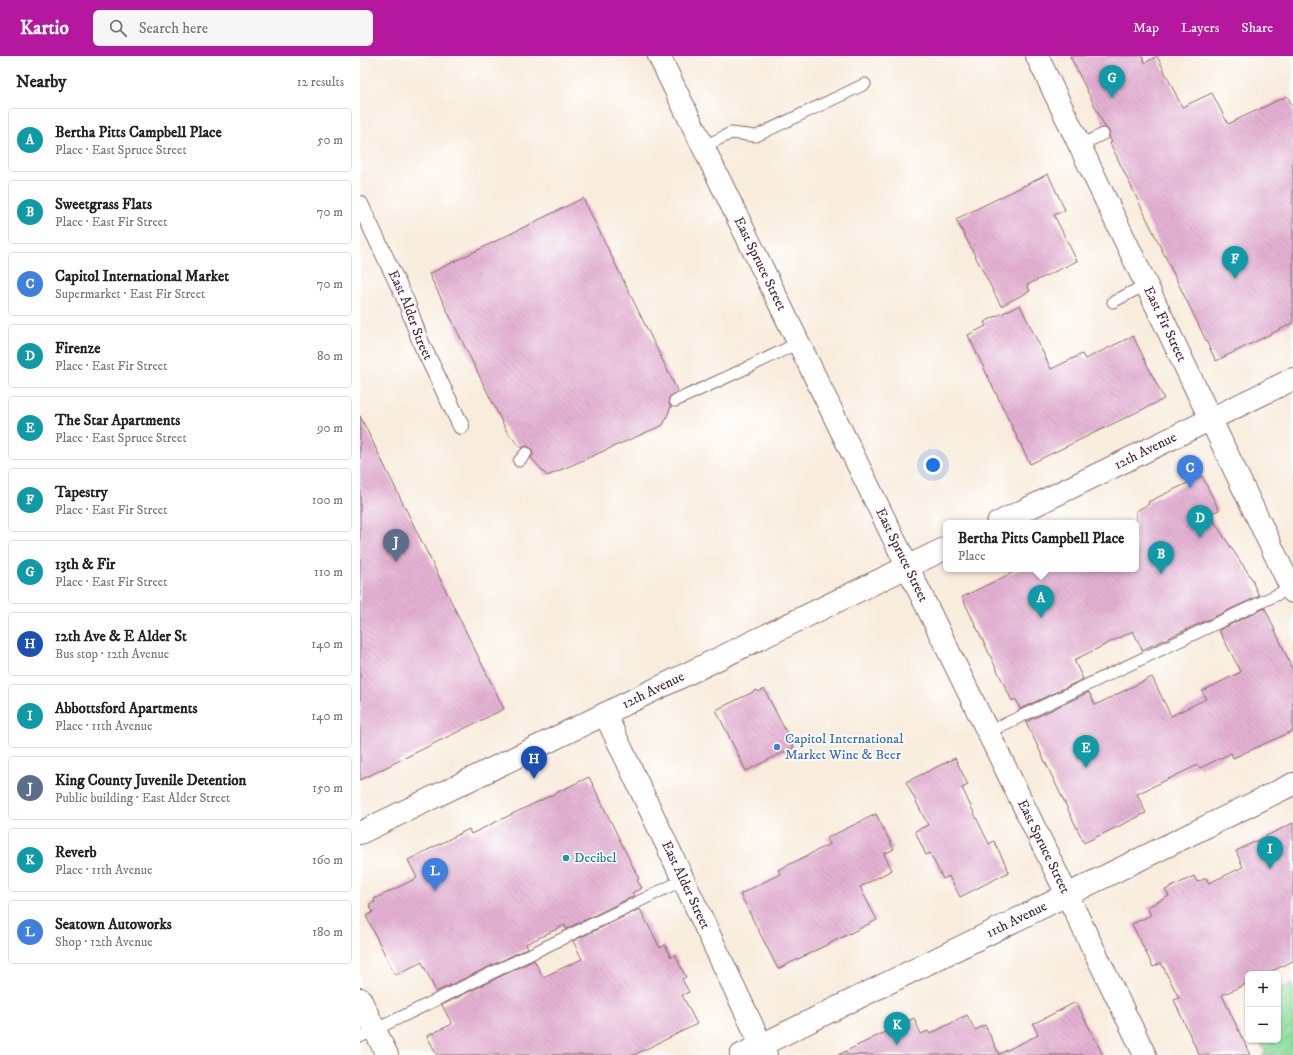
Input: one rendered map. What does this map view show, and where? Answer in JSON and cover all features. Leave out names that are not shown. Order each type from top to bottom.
[{"type":"street","name":"East Spruce Street","points":[[659,56],[1145,1055]]},
{"type":"street","name":"East Fir Street","points":[[1037,56],[1209,420],[1292,590]]},
{"type":"street","name":"East Alder Street","points":[[360,204],[403,294],[421,343],[461,426]]},
{"type":"street","name":"12th Avenue","points":[[1004,520],[1293,379]]},
{"type":"street","name":"12th Avenue","points":[[360,833],[943,549]]},
{"type":"street","name":"East Alder Street","points":[[605,714],[764,1050]]},
{"type":"street","name":"11th Avenue","points":[[741,1055],[764,1050],[1067,896],[1293,784]]},
{"type":"street","points":[[360,999],[368,1034],[387,1055]]},
{"type":"lane","points":[[703,147],[731,133],[756,136],[865,84]]},
{"type":"lane","points":[[1079,146],[1103,134]]},
{"type":"lane","points":[[1113,302],[1146,285]]},
{"type":"lane","points":[[674,400],[751,366],[798,343]]},
{"type":"lane","points":[[988,732],[1292,590]]},
{"type":"lane","points":[[368,1034],[683,880]]},
{"type":"green space","points":[[1293,983],[1293,1055],[1262,1055],[1266,1053],[1261,1043],[1281,1043],[1281,989]]},
{"type":"building","points":[[1070,56],[1142,56],[1145,63],[1157,56],[1182,107],[1212,93],[1228,124],[1287,96],[1293,107],[1293,323],[1216,361],[1110,143],[1112,142],[1109,137],[1109,131],[1105,127]]},
{"type":"building","points":[[1048,174],[1065,210],[1054,215],[1077,261],[1027,285],[1030,291],[1001,306],[956,219]]},
{"type":"building","points":[[583,198],[678,392],[669,397],[669,404],[671,407],[663,425],[547,476],[531,458],[533,454],[531,448],[527,446],[521,448],[507,432],[429,274]]},
{"type":"building","points":[[1020,305],[1051,369],[1082,354],[1085,359],[1133,336],[1164,399],[1030,464],[968,335],[986,326],[984,322]]},
{"type":"building","points":[[360,416],[504,709],[360,780]]},
{"type":"building","points":[[1202,476],[1219,510],[1209,514],[1254,582],[1253,583],[1259,596],[1142,650],[1133,631],[1074,660],[1083,679],[1020,709],[1016,699],[1012,701],[962,597],[1014,572],[1139,572],[1139,520],[1136,520],[1136,511],[1149,504],[1148,502]]},
{"type":"building","points":[[1265,608],[1293,670],[1293,731],[1233,758],[1231,753],[1200,768],[1198,765],[1137,794],[1146,813],[1084,843],[1026,722],[1089,692],[1095,705],[1152,677],[1171,716],[1206,699],[1202,691],[1241,672],[1219,630]]},
{"type":"building","points":[[764,689],[794,747],[746,771],[716,710],[757,690],[759,692]]},
{"type":"building","points":[[955,758],[968,785],[962,788],[989,844],[994,841],[1009,872],[960,897],[949,876],[943,879],[930,853],[926,855],[915,831],[928,825],[906,782]]},
{"type":"building","points":[[589,777],[642,888],[632,893],[634,896],[566,929],[565,925],[526,944],[528,948],[436,992],[422,962],[395,975],[366,916],[373,912],[369,904],[375,902],[374,899],[417,878],[408,860],[469,829],[471,834]]},
{"type":"building","points":[[876,814],[894,849],[884,854],[892,870],[860,887],[877,920],[778,969],[740,894],[780,874],[778,870],[830,844],[827,838]]},
{"type":"building","points":[[1293,823],[1293,961],[1272,971],[1245,971],[1245,984],[1222,995],[1250,1055],[1199,1055],[1174,1000],[1179,998],[1161,963],[1153,967],[1132,924],[1151,915],[1147,907],[1169,896],[1165,890],[1194,876],[1197,882],[1206,878],[1209,883],[1243,867],[1236,851]]},
{"type":"building","points":[[640,909],[660,948],[665,945],[671,957],[675,955],[686,977],[682,979],[689,992],[682,995],[697,1024],[634,1055],[437,1055],[427,1036],[452,1024],[442,1005],[534,960],[543,977],[582,959],[573,941]]},
{"type":"building","points":[[1076,1002],[1103,1055],[838,1055],[914,1018],[921,1034],[928,1031],[930,1034],[967,1015],[975,1030],[985,1025],[999,1054],[1038,1035],[1033,1024]]},
{"type":"place","name":"13th & Fir","points":[[1112,98]]},
{"type":"place","name":"Tapestry","points":[[1235,279]]},
{"type":"place","name":"Capitol International Market","points":[[1190,488]]},
{"type":"place","name":"Firenze","points":[[1200,538]]},
{"type":"place","name":"King County Juvenile Detention","points":[[396,562]]},
{"type":"place","name":"Sweetgrass Flats","points":[[1161,574]]},
{"type":"place","name":"Bertha Pitts Campbell Place","points":[[1041,618]]},
{"type":"place","name":"Capitol International Market Wine & Beer","points":[[777,747]]},
{"type":"place","name":"The Star Apartments","points":[[1086,768]]},
{"type":"place","name":"12th Ave & E Alder St","points":[[534,779]]},
{"type":"place","name":"Decibel","points":[[566,858]]},
{"type":"place","name":"Abbottsford Apartments","points":[[1270,869]]},
{"type":"place","name":"Seatown Autoworks","points":[[435,891]]},
{"type":"place","name":"Reverb","points":[[897,1045]]}]
